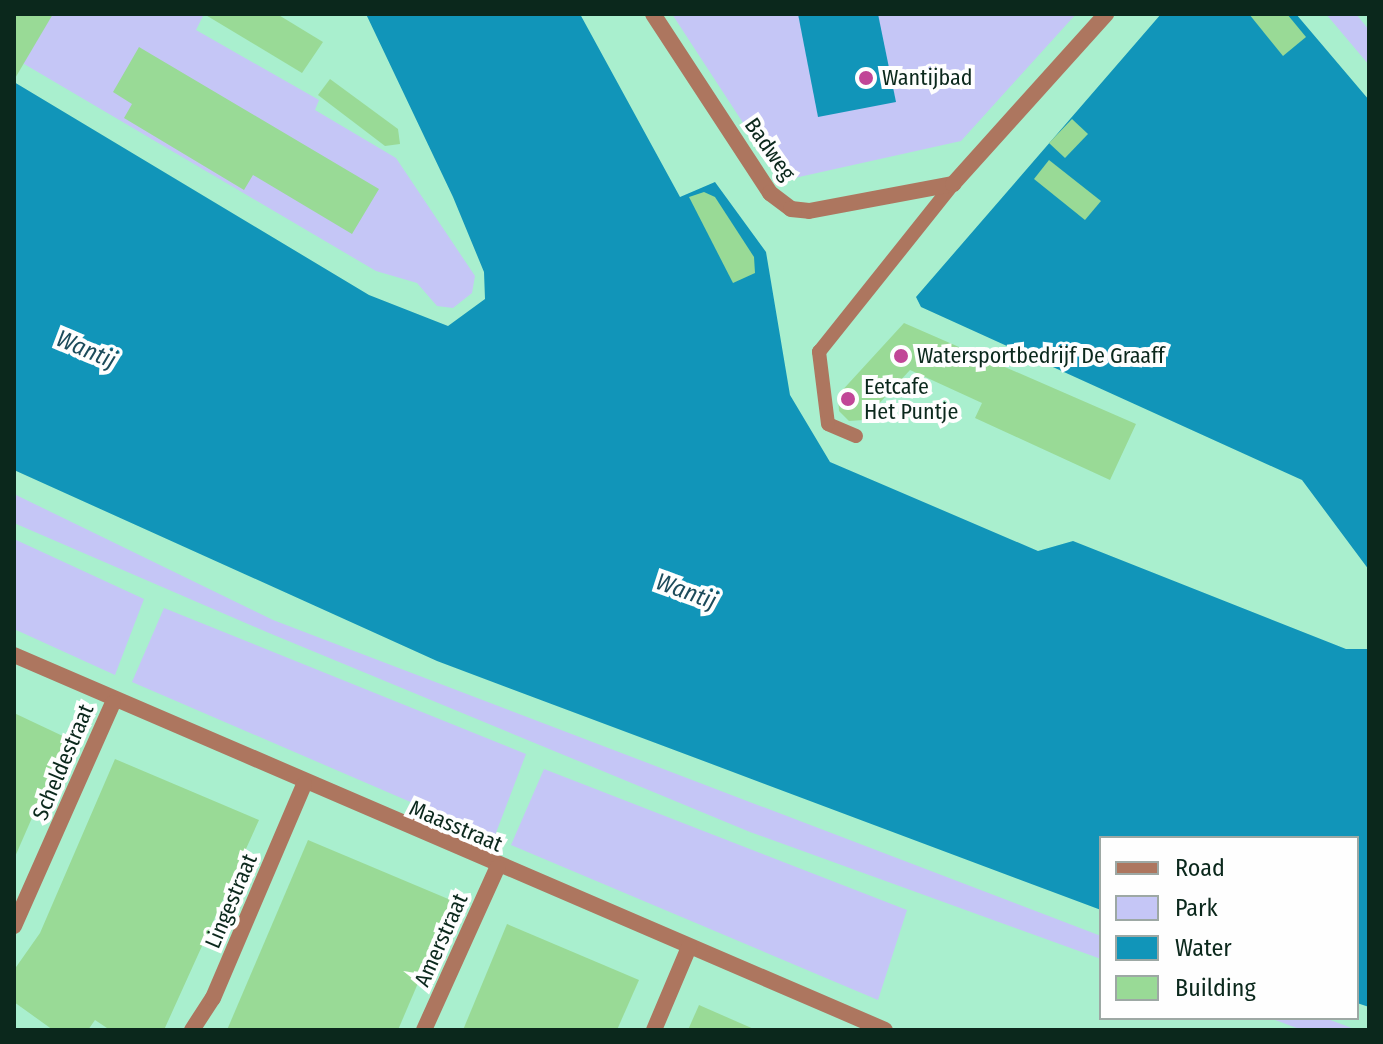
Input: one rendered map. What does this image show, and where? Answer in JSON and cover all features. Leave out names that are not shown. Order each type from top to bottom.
[{"type":"street","name":"Badweg","points":[[653,14],[770,193],[791,209],[953,184]]},
{"type":"street","points":[[953,184],[1106,14]]},
{"type":"street","name":"Maasstraat","points":[[14,655],[113,703],[883,1030]]},
{"type":"street","name":"Scheldestraat","points":[[14,926],[113,703]]},
{"type":"street","name":"Lingestraat","points":[[192,1030],[213,998],[304,785]]},
{"type":"street","name":"Amerstraat","points":[[424,1030],[497,868]]},
{"type":"street","points":[[654,1030],[689,947]]},
{"type":"lane","points":[[856,436],[828,424],[819,352],[953,184]]},
{"type":"green space","points":[[14,14],[204,14],[196,30],[319,100],[315,110],[396,158],[475,276],[472,293],[453,308],[437,306],[417,283],[376,271],[14,58]]},
{"type":"green space","name":"Wantijbad","points":[[672,14],[1076,14],[961,141],[781,181]]},
{"type":"green space","points":[[1326,14],[1356,14],[1369,30],[1369,65]]},
{"type":"green space","points":[[14,494],[273,620],[1099,935],[1099,958],[750,832],[269,633],[14,523]]},
{"type":"green space","points":[[14,539],[144,599],[115,675],[14,629]]},
{"type":"green space","points":[[164,608],[526,754],[494,838],[132,682]]},
{"type":"green space","points":[[544,769],[907,910],[878,1000],[511,845]]},
{"type":"green space","points":[[1275,1020],[1330,1020],[1357,1030],[1302,1030]]},
{"type":"water","name":"Wantij","points":[[366,14],[580,14],[680,197],[715,182],[766,252],[790,395],[830,462],[1038,551],[1073,541],[1346,649],[1369,649],[1369,1007],[1359,1004],[1359,836],[1099,836],[1099,909],[437,661],[14,470],[14,82],[369,295],[448,326],[485,299],[484,272],[453,197]]},
{"type":"water","points":[[798,14],[878,14],[896,102],[818,117]]},
{"type":"water","points":[[1161,14],[1296,14],[1369,100],[1369,570],[1302,480],[921,307],[916,297]]},
{"type":"building","points":[[14,14],[53,14],[14,80]]},
{"type":"building","points":[[204,14],[277,14],[323,42],[302,73]]},
{"type":"building","points":[[1249,14],[1287,14],[1306,37],[1283,56]]},
{"type":"building","points":[[139,47],[379,189],[352,234],[253,175],[244,190],[124,118],[132,104],[113,92]]},
{"type":"building","points":[[330,79],[398,129],[400,144],[385,146],[318,95]]},
{"type":"building","points":[[1072,119],[1088,134],[1065,158],[1049,143]]},
{"type":"building","points":[[1049,160],[1101,201],[1085,220],[1034,179]]},
{"type":"building","points":[[704,192],[715,197],[754,257],[755,273],[733,283],[689,197]]},
{"type":"building","points":[[904,323],[1136,424],[1110,480],[975,418],[982,403],[910,370],[864,420],[849,421],[839,411],[838,395]]},
{"type":"building","points":[[14,713],[67,738],[14,859]]},
{"type":"building","points":[[115,759],[259,820],[164,1030],[110,1030],[95,1020],[88,1030],[53,1030],[14,1002],[14,970],[40,933]]},
{"type":"building","points":[[308,840],[453,901],[398,1030],[227,1030]]},
{"type":"building","points":[[507,924],[639,980],[617,1030],[463,1030]]},
{"type":"building","points":[[699,1005],[756,1030],[688,1030]]},
{"type":"place","name":"Wantijbad","points":[[866,78]]},
{"type":"place","name":"Watersportbedrijf De Graaff","points":[[901,356]]},
{"type":"place","name":"Eetcafe Het Puntje","points":[[848,399]]}]
